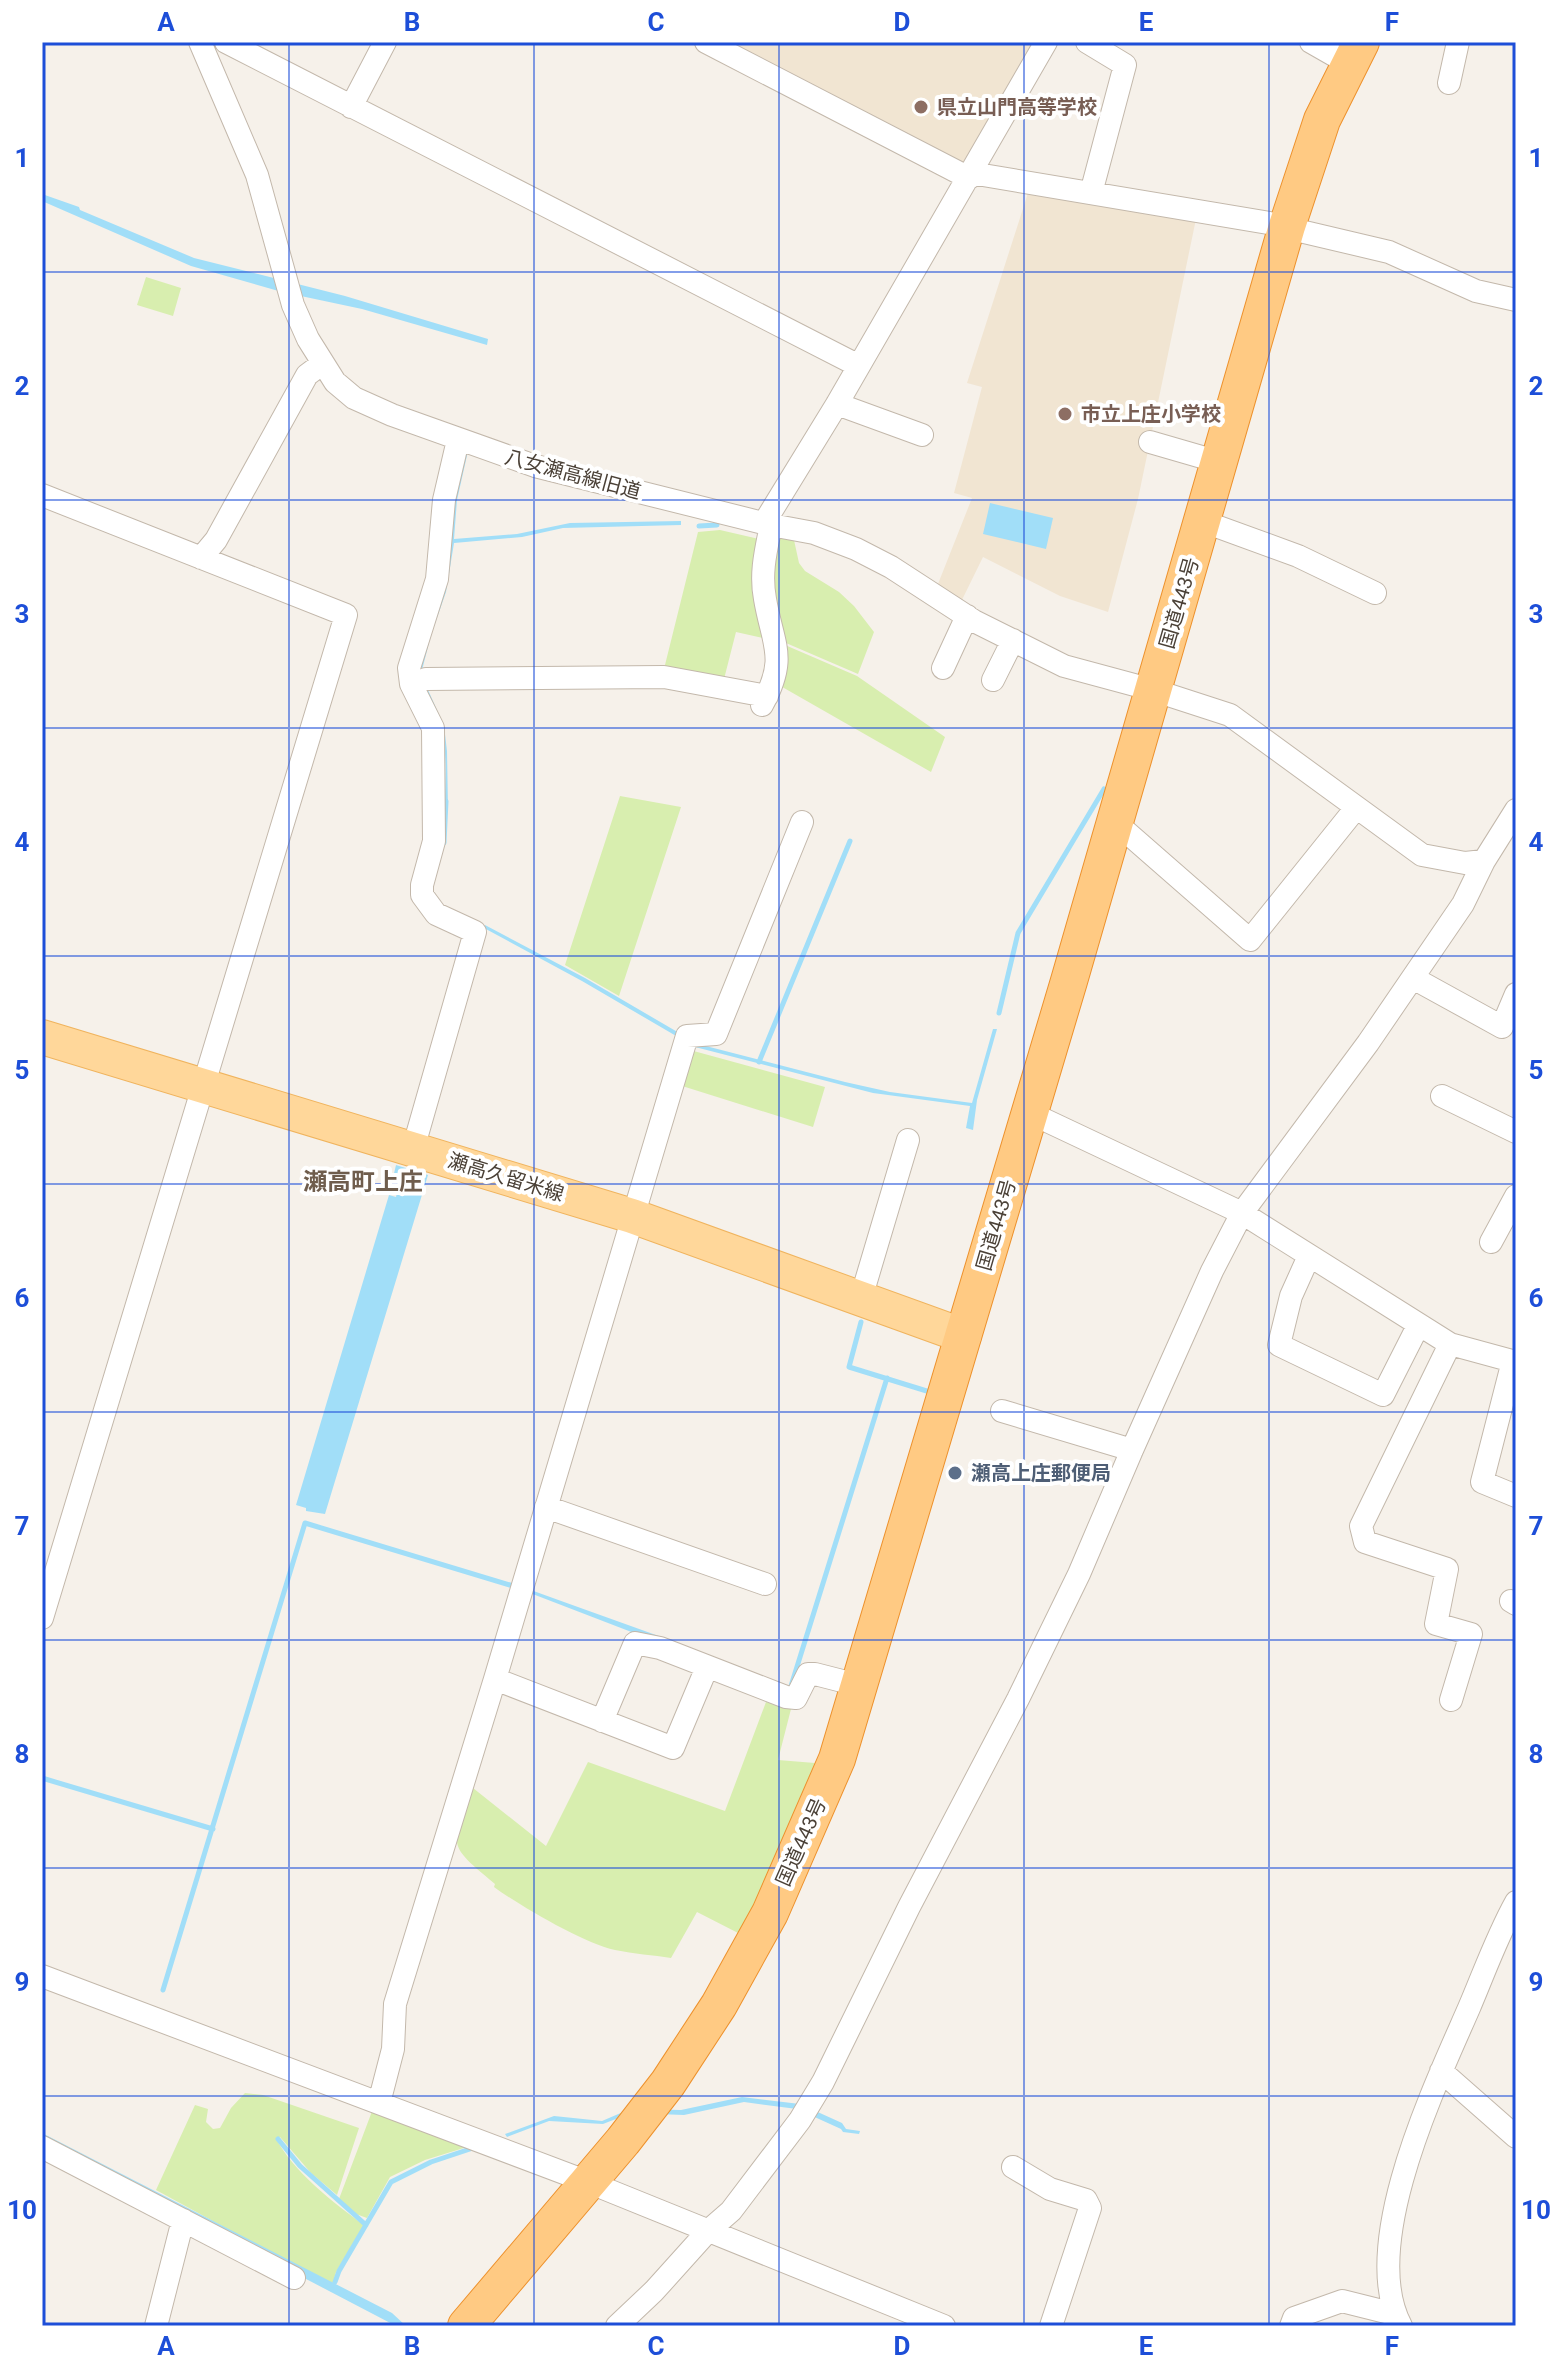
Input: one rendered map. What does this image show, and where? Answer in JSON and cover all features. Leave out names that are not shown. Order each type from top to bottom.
[{"type":"highway","name":"国道443号","points":[[466,2326],[668,2083],[719,2005],[770,1913],[837,1759],[1219,462],[1294,229],[1322,120],[1350,50]]},
{"type":"main road","name":"瀬高久留米線","points":[[42,1037],[632,1216],[964,1336]]},
{"type":"street","name":"八女瀬高線旧道","points":[[200,42],[257,175],[293,305],[308,339],[335,382],[354,398],[458,440],[535,466],[814,533],[856,549],[891,567],[967,616],[1064,666],[1230,715],[1422,855],[1465,863],[1484,861]]},
{"type":"street","points":[[226,42],[859,366]]},
{"type":"street","points":[[351,107],[385,42]]},
{"type":"street","points":[[706,42],[970,175],[1294,229],[1389,252],[1476,291],[1516,300]]},
{"type":"street","points":[[426,679],[664,677],[764,700],[779,664],[778,647],[764,598],[762,569],[767,524],[1046,42]]},
{"type":"street","points":[[1087,42],[1125,65],[1091,193]]},
{"type":"street","points":[[1311,42],[1350,50]]},
{"type":"street","points":[[1449,83],[1458,42]]},
{"type":"street","points":[[201,558],[216,540],[307,375],[323,363]]},
{"type":"street","points":[[837,404],[922,435]]},
{"type":"street","points":[[413,1149],[475,932],[436,914],[422,895],[434,841],[436,812],[433,728],[411,684],[409,668],[437,579],[444,500],[458,440]]},
{"type":"street","points":[[1150,442],[1219,462]]},
{"type":"street","points":[[42,495],[346,615],[42,1618]]},
{"type":"street","points":[[1202,521],[1298,556],[1375,593]]},
{"type":"street","points":[[943,668],[967,616]]},
{"type":"street","points":[[993,680],[1013,640]]},
{"type":"street","points":[[1115,822],[1250,940],[1356,808]]},
{"type":"street","points":[[617,2326],[731,2211],[800,2120],[823,2082],[1052,1630],[1212,1271],[1242,1213],[1413,978],[1463,904],[1484,861],[1507,841],[1516,810]]},
{"type":"street","points":[[379,2103],[393,2049],[395,2004],[687,1036],[716,1034],[802,822]]},
{"type":"street","points":[[1413,978],[1502,1027],[1516,994]]},
{"type":"street","points":[[1442,1096],[1516,1132]]},
{"type":"street","points":[[1028,1112],[1242,1213],[1450,1344],[1514,1361],[1482,1482],[1516,1496]]},
{"type":"street","points":[[861,1298],[908,1140]]},
{"type":"street","points":[[1491,1242],[1516,1196]]},
{"type":"street","points":[[1309,1256],[1291,1296],[1279,1345],[1383,1395],[1418,1326]]},
{"type":"street","points":[[1450,1344],[1361,1526],[1365,1542],[1447,1569],[1436,1624],[1471,1634],[1451,1700]]},
{"type":"street","points":[[1002,1411],[1132,1450]]},
{"type":"street","points":[[546,1507],[765,1584]]},
{"type":"street","points":[[602,1721],[635,1643],[660,1648],[786,1697],[796,1698],[808,1674],[850,1683]]},
{"type":"street","points":[[495,1679],[673,1748],[707,1667]]},
{"type":"street","points":[[1397,2320],[1387,2279],[1399,2188],[1408,2154],[1516,1902]]},
{"type":"street","points":[[42,1976],[588,2182],[919,2321],[944,2326]]},
{"type":"street","points":[[1441,2071],[1516,2137]]},
{"type":"street","points":[[42,2147],[294,2278]]},
{"type":"street","points":[[1013,2167],[1050,2189],[1086,2200],[1090,2208],[1051,2326]]},
{"type":"street","points":[[156,2326],[183,2220]]},
{"type":"street","points":[[1291,2326],[1294,2318],[1342,2301],[1397,2320]]},
{"type":"shaded area","name":"県立山門高等学校","points":[[714,42],[1040,42],[965,171]]},
{"type":"shaded area","name":"市立上庄小学校","points":[[1028,193],[1196,219],[1138,499],[1108,612],[1060,596],[983,557],[960,604],[936,589],[972,498],[954,493],[982,387],[967,383]]},
{"type":"green space","points":[[146,277],[181,288],[173,316],[137,305]]},
{"type":"green space","points":[[720,530],[759,539],[768,639],[736,632],[723,683],[663,673],[698,532]]},
{"type":"green space","points":[[775,537],[794,540],[799,563],[805,571],[839,592],[874,632],[858,674],[786,643],[772,605]]},
{"type":"green space","points":[[785,645],[857,676],[945,737],[931,772],[777,684]]},
{"type":"green space","points":[[620,796],[681,807],[619,996],[565,965]]},
{"type":"green space","points":[[690,1050],[825,1087],[813,1127],[679,1085]]},
{"type":"green space","points":[[766,1702],[791,1709],[778,1760],[815,1763],[742,1935],[697,1912],[671,1958],[602,1946],[553,1923],[505,1895],[460,1851],[457,1833],[473,1788],[546,1846],[588,1762],[725,1811]]},
{"type":"green space","points":[[245,2093],[263,2095],[359,2128],[337,2195],[311,2173],[280,2137],[276,2138],[303,2174],[364,2225],[336,2272],[332,2286],[156,2190],[195,2105],[208,2109],[206,2122],[213,2129],[220,2128],[231,2108]]},
{"type":"green space","points":[[374,2106],[467,2147],[425,2160],[390,2177],[367,2218],[356,2214],[339,2199]]},
{"type":"water","points":[[42,194],[194,258],[345,296],[488,339],[487,345],[362,309],[282,292],[191,266],[42,201]]},
{"type":"water","points":[[464,450],[468,451],[457,500],[454,539],[517,534],[570,523],[681,521],[681,525],[563,528],[522,537],[454,543],[446,592],[421,674],[444,726],[448,808],[445,808],[443,734],[418,670]]},
{"type":"water","points":[[990,503],[1053,518],[1046,549],[983,534]]},
{"type":"water","points":[[485,925],[585,978],[698,1044],[890,1092],[972,1103],[993,1029],[997,1029],[977,1100],[973,1130],[966,1128],[970,1106],[873,1093],[695,1047],[484,928]]},
{"type":"water","points":[[396,1165],[428,1175],[325,1514],[306,1511],[306,1508],[296,1505],[389,1195],[396,1197],[399,1184],[392,1182]]},
{"type":"water","points":[[528,1589],[733,1665],[634,1633],[530,1593]]},
{"type":"water","points":[[742,2097],[800,2104],[842,2123],[846,2129],[860,2131],[859,2134],[843,2132],[797,2109],[744,2102],[684,2115],[631,2113],[603,2124],[549,2121],[507,2137],[505,2134],[554,2116],[602,2121],[630,2109],[681,2110]]},
{"type":"water","points":[[42,2133],[392,2313],[406,2326],[396,2326],[42,2141]]},
{"type":"waterway","points":[[699,526],[717,525]]},
{"type":"waterway","points":[[999,1013],[1018,933],[1104,789]]},
{"type":"waterway","points":[[444,843],[446,801]]},
{"type":"waterway","points":[[759,1062],[850,841]]},
{"type":"waterway","points":[[861,1322],[849,1367],[930,1392]]},
{"type":"waterway","points":[[791,1686],[887,1378]]},
{"type":"waterway","points":[[163,1990],[305,1523],[513,1586]]},
{"type":"waterway","points":[[42,1778],[213,1829]]},
{"type":"waterway","points":[[278,2139],[300,2166],[366,2225]]},
{"type":"waterway","points":[[335,2282],[391,2182],[431,2162],[476,2147]]},
{"type":"place","name":"県立山門高等学校","points":[[921,107]]},
{"type":"place","name":"市立上庄小学校","points":[[1065,414]]},
{"type":"place","name":"瀬高上庄郵便局","points":[[955,1473]]},
{"type":"district","name":"瀬高町上庄","points":[[363,1182]]}]
